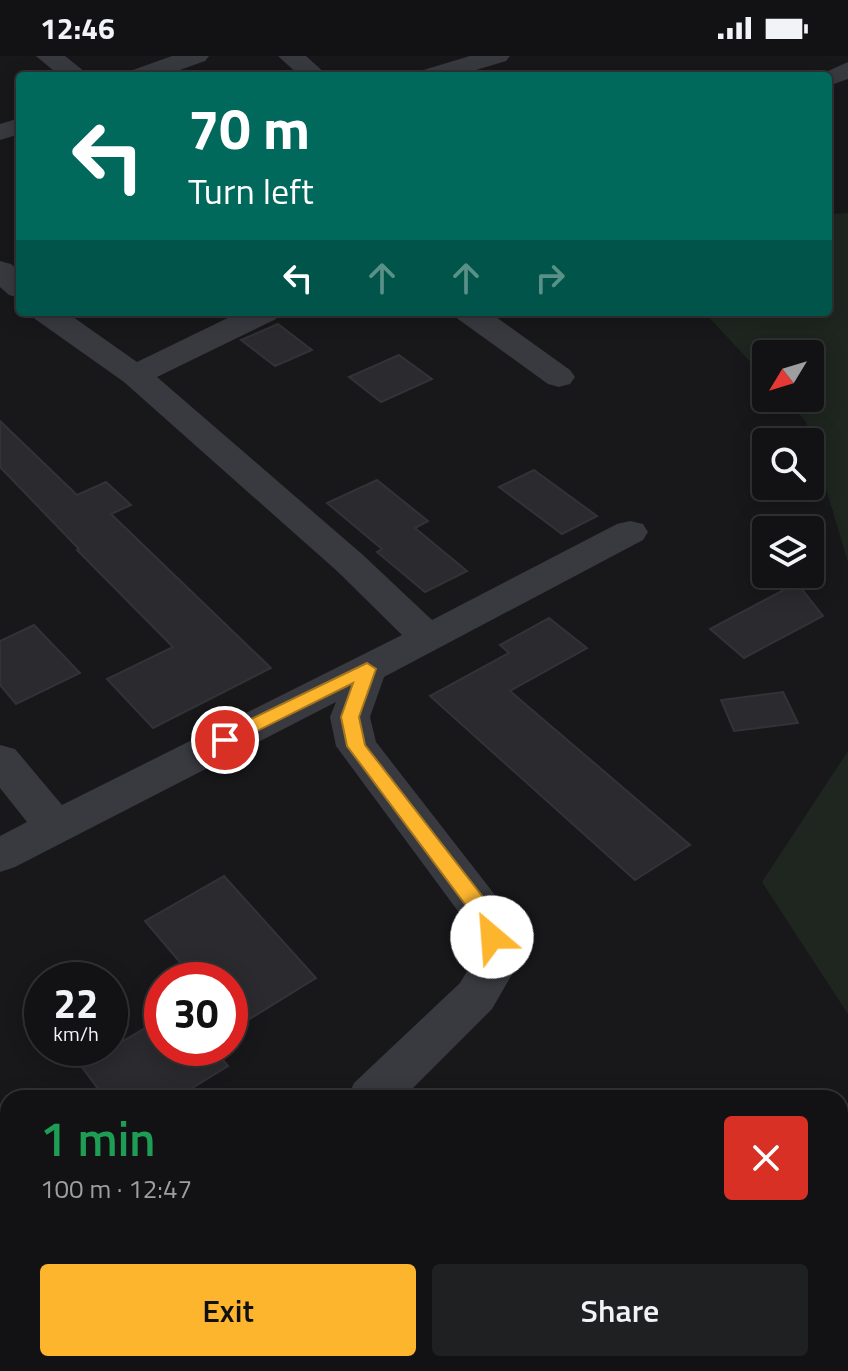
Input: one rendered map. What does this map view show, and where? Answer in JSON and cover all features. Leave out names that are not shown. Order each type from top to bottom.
[{"type":"street","points":[[49,56],[71,72]]},
{"type":"street","points":[[150,72],[196,56]]},
{"type":"street","points":[[291,56],[310,72]]},
{"type":"street","points":[[443,72],[497,56]]},
{"type":"street","points":[[0,270],[16,285]]},
{"type":"street","points":[[52,316],[135,375],[350,563],[428,638]]},
{"type":"street","points":[[135,375],[257,316]]},
{"type":"street","points":[[475,316],[559,377]]},
{"type":"street","points":[[0,855],[630,532]]},
{"type":"street","points":[[367,669],[350,717],[356,746],[486,916],[499,957],[476,996],[379,1090]]},
{"type":"street","points":[[0,760],[54,825]]},
{"type":"shaded area","points":[[848,213],[848,562],[824,482],[824,428],[808,428],[797,412],[824,412],[824,340],[752,340],[752,364],[708,316],[832,316],[832,214]]},
{"type":"shaded area","points":[[848,751],[848,1014],[762,882]]},
{"type":"building","points":[[278,324],[312,350],[275,366],[241,340]]},
{"type":"building","points":[[399,355],[432,379],[381,402],[349,377]]},
{"type":"building","points":[[0,421],[77,495],[106,482],[131,505],[111,514],[271,668],[153,728],[107,679],[173,647],[0,467]]},
{"type":"building","points":[[534,470],[597,516],[562,534],[499,487]]},
{"type":"building","points":[[377,480],[428,521],[415,528],[467,571],[425,592],[377,552],[382,549],[327,503]]},
{"type":"building","points":[[788,588],[801,588],[823,616],[744,658],[710,629]]},
{"type":"building","points":[[549,618],[587,648],[510,691],[690,845],[635,880],[430,696],[509,653],[500,645]]},
{"type":"building","points":[[34,625],[80,673],[16,704],[0,685],[0,641]]},
{"type":"building","points":[[783,692],[798,723],[734,731],[721,700]]},
{"type":"building","points":[[224,876],[316,978],[248,1020],[248,962],[180,962],[145,921]]},
{"type":"building","points":[[144,1029],[144,1066],[228,1066],[189,1090],[99,1090],[81,1066],[128,1066],[128,1038]]},
{"type":"route","points":[[225,740],[367,669],[350,717],[356,746],[486,916],[492,937]]}]
